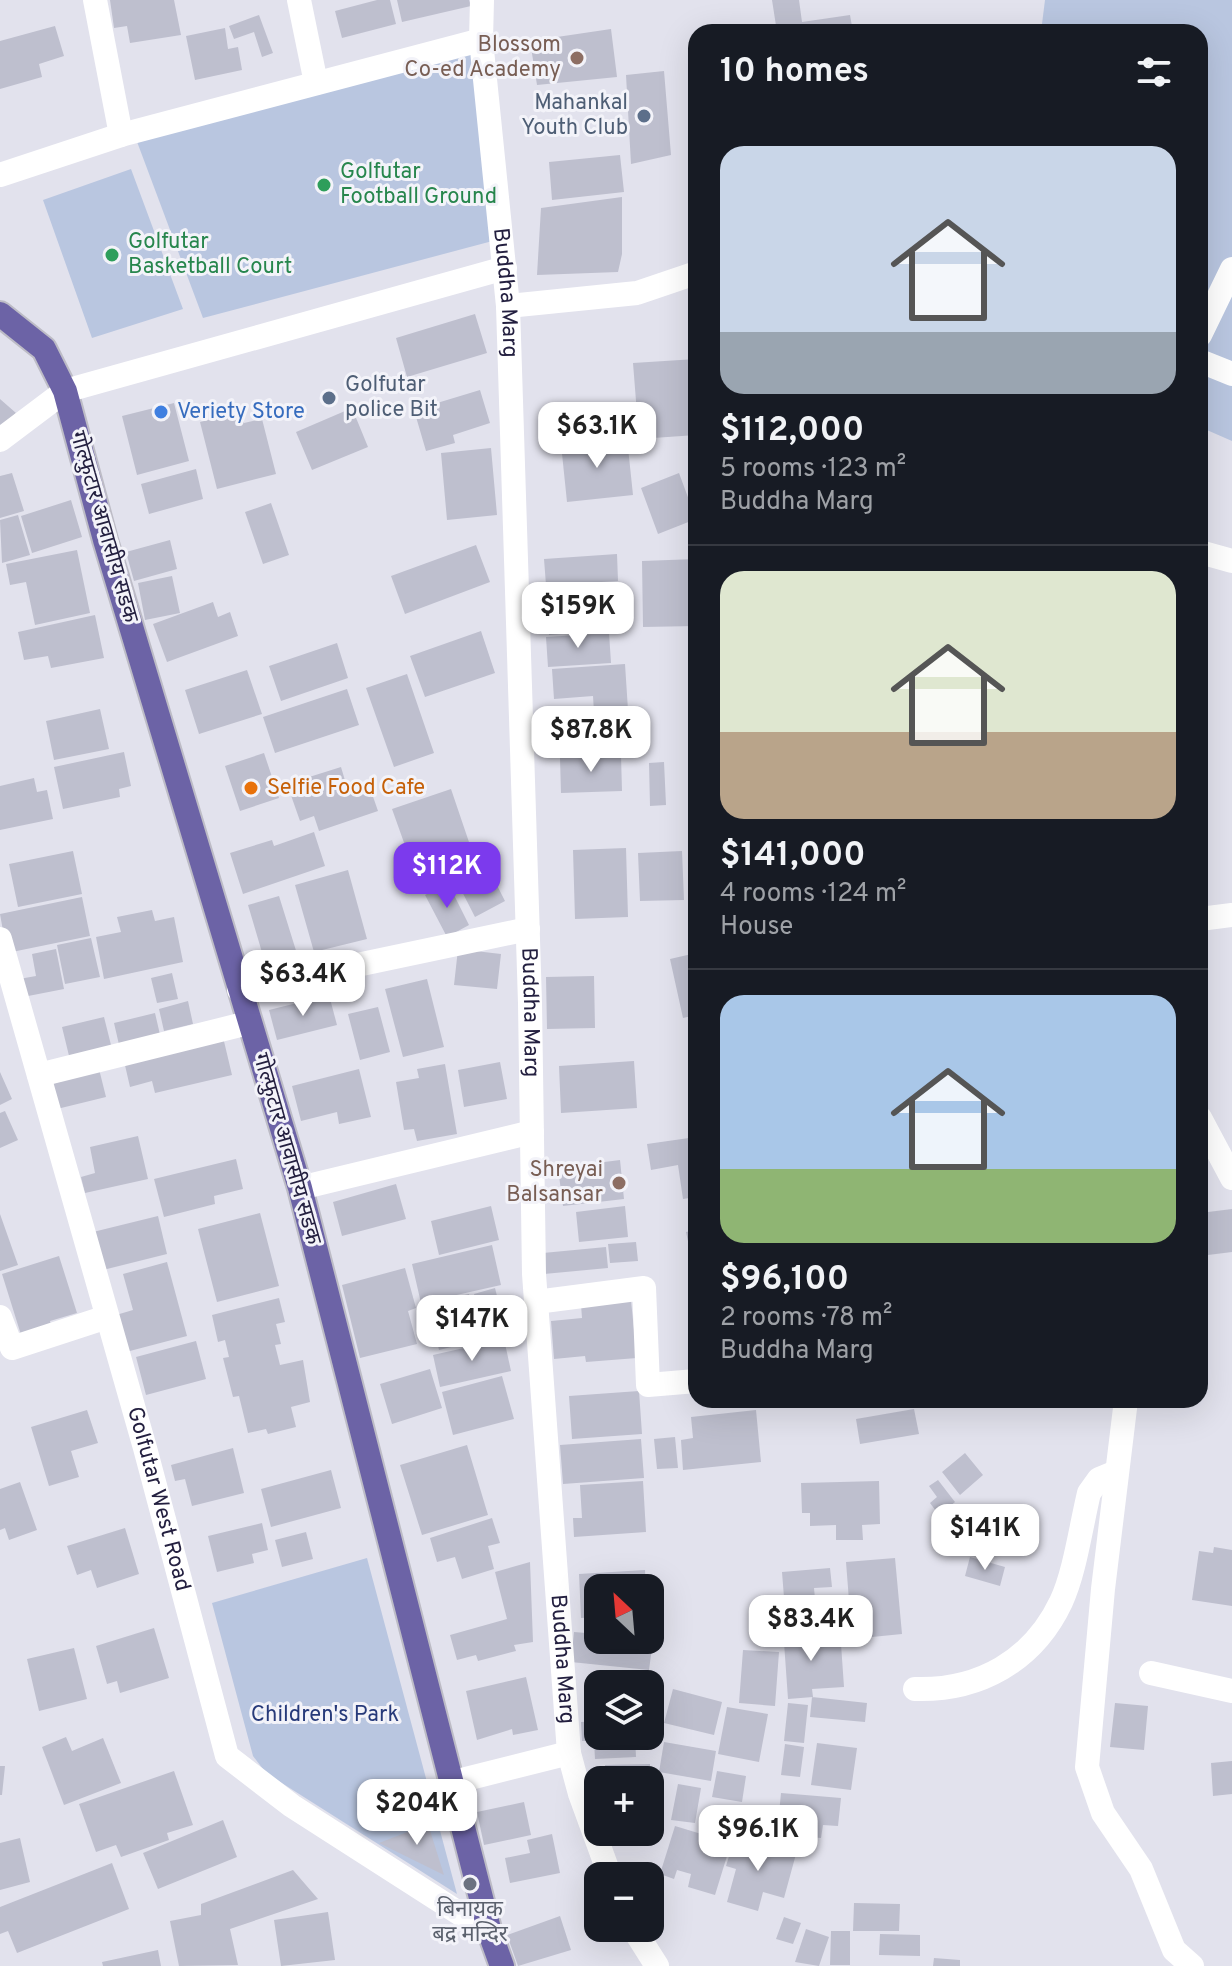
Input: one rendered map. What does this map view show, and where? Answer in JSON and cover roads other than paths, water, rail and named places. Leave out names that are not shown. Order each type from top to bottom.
[{"type":"main road","name":"गोल्फुटार आवासीय सडक","points":[[0,314],[44,349],[65,391],[105,540],[300,1188],[454,1782],[490,1933],[502,1966]]},
{"type":"street","points":[[95,0],[121,135]]},
{"type":"street","points":[[299,0],[316,83]]},
{"type":"street","name":"Buddha Marg","points":[[482,0],[481,40],[508,306],[528,929],[536,1302],[569,1753],[605,1862]]},
{"type":"street","points":[[0,175],[121,135],[481,40]]},
{"type":"street","points":[[0,440],[65,391],[505,268]]},
{"type":"street","points":[[1208,318],[1232,269]]},
{"type":"street","points":[[508,306],[637,293],[688,276]]},
{"type":"street","points":[[1208,364],[1232,374]]},
{"type":"street","points":[[1208,554],[1232,561]]},
{"type":"street","points":[[1208,918],[1232,915]]},
{"type":"street","points":[[239,990],[528,929]]},
{"type":"street","name":"Golfutar West Road","points":[[0,939],[227,1756],[292,1806],[490,1933]]},
{"type":"street","points":[[39,1075],[248,1023]]},
{"type":"street","points":[[300,1188],[532,1132]]},
{"type":"street","points":[[1208,1133],[1232,1178]]},
{"type":"street","points":[[536,1302],[644,1288],[648,1385],[688,1382]]},
{"type":"street","points":[[0,1317],[12,1348],[107,1317]]},
{"type":"street","points":[[1125,1408],[1087,1767],[1103,1813],[1141,1869],[1174,1950],[1192,1966]]},
{"type":"street","points":[[915,1689],[962,1687],[1014,1662],[1061,1601],[1089,1493],[1099,1479],[1116,1472]]},
{"type":"street","points":[[1151,1673],[1232,1691]]},
{"type":"street","points":[[454,1782],[569,1753]]},
{"type":"street","points":[[642,1942],[657,1966]]},
{"type":"place","name":"Blossom Co-ed Academy","points":[[577,58]]},
{"type":"place","name":"Mahankal Youth Club","points":[[644,116]]},
{"type":"place","name":"Golfutar Football Ground","points":[[324,185]]},
{"type":"place","name":"Golfutar Basketball Court","points":[[112,255]]},
{"type":"place","name":"Golfutar police Bit","points":[[329,398]]},
{"type":"place","name":"Veriety Store","points":[[161,412]]},
{"type":"place","name":"Selfie Food Cafe","points":[[251,788]]},
{"type":"place","name":"Shreyai Balsansar","points":[[619,1183]]},
{"type":"place","name":"बिनायक बद्र मन्दिर","points":[[470,1884]]},
{"type":"park label","name":"Children's Park","points":[[325,1715]]}]
